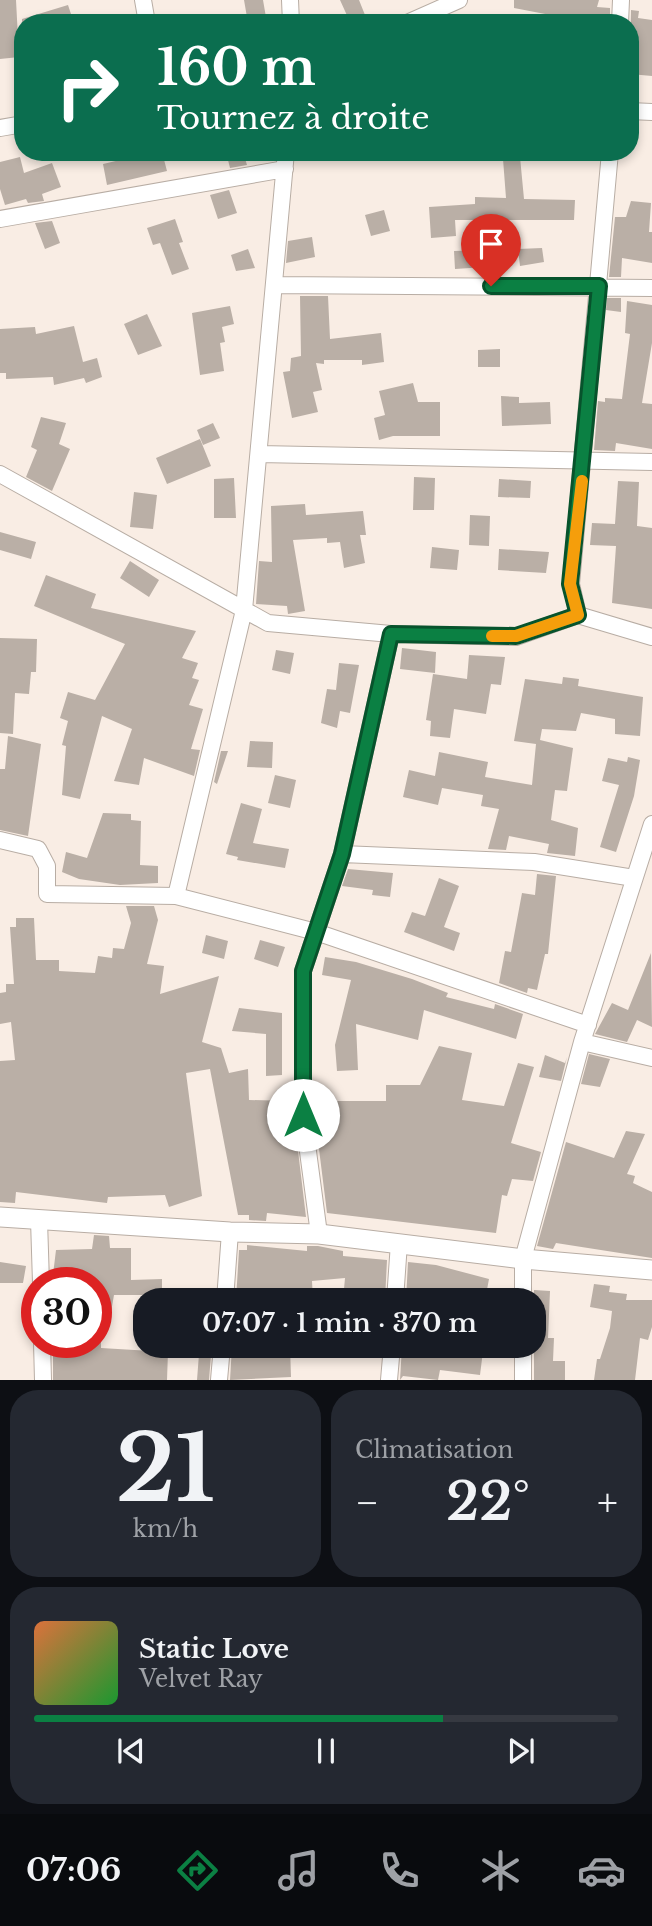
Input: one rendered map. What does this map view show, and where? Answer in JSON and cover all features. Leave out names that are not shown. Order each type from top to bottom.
[{"type":"street","points":[[427,14],[459,0]]},
{"type":"street","points":[[176,896],[244,610],[285,161]]},
{"type":"street","points":[[578,615],[570,584],[584,459],[609,161]]},
{"type":"street","points":[[0,219],[285,169]]},
{"type":"street","points":[[274,285],[652,288]]},
{"type":"street","points":[[259,454],[652,462]]},
{"type":"street","points":[[0,474],[268,623],[391,634],[516,636],[578,615],[652,637]]},
{"type":"street","points":[[320,1234],[303,1115],[303,971],[342,854],[391,634]]},
{"type":"street","points":[[523,1288],[523,1259],[582,1042],[652,824]]},
{"type":"street","points":[[0,840],[38,849],[47,866],[47,894],[176,896],[316,932],[587,1025]]},
{"type":"street","points":[[342,854],[534,862],[634,878]]},
{"type":"street","points":[[582,1042],[652,1058]]},
{"type":"street","points":[[0,1217],[230,1233],[320,1234],[523,1259],[652,1269]]},
{"type":"street","points":[[39,1220],[40,1267]]},
{"type":"street","points":[[226,1288],[230,1233]]},
{"type":"street","points":[[396,1288],[399,1243]]},
{"type":"street","points":[[43,1358],[43,1380]]},
{"type":"street","points":[[219,1380],[221,1358]]},
{"type":"street","points":[[389,1380],[391,1358]]},
{"type":"street","points":[[523,1358],[523,1380]]},
{"type":"building","points":[[0,0],[16,0],[14,58],[0,59]]},
{"type":"building","points":[[244,0],[263,0],[265,14],[246,14]]},
{"type":"building","points":[[340,0],[359,0],[365,14],[346,14]]},
{"type":"building","points":[[514,0],[599,0],[597,7],[610,8],[610,14],[545,14],[514,8]]},
{"type":"building","points":[[68,5],[71,14],[38,14]]},
{"type":"building","points":[[639,18],[652,20],[652,76],[639,75]]},
{"type":"building","points":[[14,158],[14,161],[21,161],[24,173],[52,163],[61,187],[42,194],[44,201],[28,203],[26,199],[5,205],[0,189],[0,162]]},
{"type":"building","points":[[116,161],[164,161],[167,171],[107,185],[103,164]]},
{"type":"building","points":[[228,161],[246,161],[247,165],[230,168]]},
{"type":"building","points":[[503,161],[520,161],[524,199],[575,200],[574,220],[455,220],[456,236],[431,238],[429,207],[475,204],[475,197],[506,198]]},
{"type":"building","points":[[229,190],[237,213],[218,219],[210,195]]},
{"type":"building","points":[[631,201],[651,203],[649,232],[652,232],[652,263],[622,258],[621,277],[609,277],[615,217],[626,217]]},
{"type":"building","points":[[384,210],[390,231],[371,236],[365,215]]},
{"type":"building","points":[[175,219],[183,242],[179,243],[189,269],[172,275],[160,243],[153,245],[147,228]]},
{"type":"building","points":[[52,221],[60,243],[45,249],[35,223]]},
{"type":"building","points":[[312,237],[315,257],[286,263],[288,241]]},
{"type":"building","points":[[542,248],[544,262],[520,266],[518,249]]},
{"type":"building","points":[[248,249],[255,268],[236,271],[231,255]]},
{"type":"building","points":[[484,250],[485,267],[455,269],[454,251]]},
{"type":"building","points":[[300,296],[328,296],[330,339],[381,333],[384,362],[362,365],[362,360],[324,360],[324,364],[316,363],[322,390],[313,392],[318,412],[292,418],[283,372],[290,371],[291,358],[301,356]]},
{"type":"building","points":[[607,298],[621,298],[621,312],[606,310]]},
{"type":"building","points":[[627,301],[652,305],[652,343],[642,403],[652,404],[652,449],[616,443],[615,451],[594,450],[598,401],[605,402],[605,398],[622,399],[630,334],[625,333]]},
{"type":"building","points":[[230,306],[234,324],[222,327],[225,342],[220,343],[224,371],[200,375],[192,313]]},
{"type":"building","points":[[147,314],[162,346],[138,355],[124,324]]},
{"type":"building","points":[[74,326],[83,362],[97,358],[102,377],[86,383],[84,378],[54,385],[53,377],[6,379],[6,373],[0,373],[0,329],[35,327],[36,334]]},
{"type":"building","points":[[500,349],[500,367],[478,367],[478,350]]},
{"type":"building","points":[[413,383],[418,402],[440,402],[440,436],[393,436],[379,440],[374,418],[385,415],[379,391]]},
{"type":"building","points":[[501,396],[519,397],[519,403],[550,402],[551,424],[502,426]]},
{"type":"building","points":[[41,417],[66,423],[59,444],[70,449],[52,491],[26,477],[37,450],[31,447]]},
{"type":"building","points":[[213,423],[220,438],[203,445],[197,430]]},
{"type":"building","points":[[200,439],[211,466],[167,484],[156,458]]},
{"type":"building","points":[[414,477],[435,478],[434,510],[413,510]]},
{"type":"building","points":[[234,478],[236,518],[214,518],[214,479]]},
{"type":"building","points":[[499,479],[531,481],[530,498],[498,497]]},
{"type":"building","points":[[618,481],[639,482],[637,526],[652,528],[652,609],[612,603],[616,546],[590,545],[592,523],[615,524]]},
{"type":"building","points":[[134,492],[157,495],[153,529],[130,527]]},
{"type":"building","points":[[305,504],[306,515],[363,511],[366,535],[360,535],[365,563],[344,568],[340,542],[327,543],[327,538],[293,540],[305,611],[288,614],[287,606],[256,604],[259,561],[272,562],[271,506]]},
{"type":"building","points":[[470,515],[490,516],[489,546],[469,545]]},
{"type":"building","points":[[0,532],[36,542],[31,559],[0,550]]},
{"type":"building","points":[[432,547],[459,550],[457,570],[430,568]]},
{"type":"building","points":[[499,549],[549,552],[546,573],[498,570]]},
{"type":"building","points":[[130,561],[159,580],[149,597],[120,578]]},
{"type":"building","points":[[46,575],[96,594],[91,608],[196,631],[182,658],[198,663],[192,678],[199,680],[189,705],[203,709],[191,749],[200,750],[194,776],[144,758],[139,785],[114,781],[132,729],[102,716],[80,799],[62,795],[66,746],[62,745],[68,721],[60,718],[68,692],[95,700],[125,644],[34,606]]},
{"type":"building","points":[[0,638],[37,639],[36,672],[31,672],[29,694],[15,693],[13,734],[0,733]]},
{"type":"building","points":[[402,648],[436,652],[435,673],[400,669]]},
{"type":"building","points":[[276,650],[294,653],[290,674],[272,670]]},
{"type":"building","points":[[469,655],[505,657],[501,685],[491,684],[486,714],[454,709],[450,738],[430,736],[431,721],[426,720],[433,674],[467,679]]},
{"type":"building","points":[[339,663],[359,665],[350,713],[340,711],[337,728],[321,723],[327,689],[336,690]]},
{"type":"building","points":[[563,677],[579,679],[578,686],[643,697],[640,736],[615,734],[615,719],[581,713],[576,731],[542,729],[540,740],[573,748],[567,791],[555,790],[551,820],[578,828],[575,856],[547,853],[549,844],[509,836],[506,850],[488,849],[499,809],[481,806],[483,795],[442,788],[438,805],[403,797],[409,770],[435,776],[439,752],[488,762],[485,777],[532,785],[536,744],[514,741],[525,679],[562,684]]},
{"type":"building","points":[[8,736],[41,744],[28,836],[0,830],[0,769],[5,769]]},
{"type":"building","points":[[250,741],[273,742],[272,768],[247,767]]},
{"type":"building","points":[[221,751],[228,751],[217,784],[214,782]]},
{"type":"building","points":[[628,757],[640,760],[634,796],[616,852],[600,847],[619,785],[602,781],[608,758],[627,762]]},
{"type":"building","points":[[275,775],[296,780],[290,808],[268,803]]},
{"type":"building","points":[[241,803],[262,809],[253,843],[289,849],[285,868],[237,860],[238,857],[226,854]]},
{"type":"building","points":[[103,813],[131,814],[131,820],[141,821],[140,865],[158,866],[158,883],[120,885],[79,879],[62,872],[66,852],[87,858]]},
{"type":"building","points":[[348,869],[393,873],[390,897],[372,895],[373,890],[342,886]]},
{"type":"building","points":[[537,874],[556,876],[548,954],[545,954],[537,990],[528,988],[527,993],[499,983],[505,951],[511,952],[522,893],[535,895]]},
{"type":"building","points":[[439,878],[459,886],[444,927],[460,933],[454,951],[404,932],[412,912],[425,916]]},
{"type":"building","points":[[126,906],[154,906],[158,920],[147,964],[164,966],[160,994],[219,976],[202,1042],[221,1048],[229,1073],[248,1069],[249,1100],[292,1101],[306,1217],[267,1213],[266,1221],[249,1220],[249,1215],[238,1215],[210,1069],[186,1073],[202,1196],[169,1207],[165,1195],[108,1197],[107,1203],[16,1192],[15,1203],[0,1202],[0,1061],[15,1060],[11,1022],[0,1024],[0,993],[6,992],[6,984],[14,984],[10,927],[16,927],[16,918],[34,918],[36,960],[59,960],[59,971],[95,973],[98,956],[112,958],[113,948],[124,949],[131,923]]},
{"type":"building","points":[[206,935],[228,941],[224,959],[202,953]]},
{"type":"building","points":[[260,940],[285,947],[278,967],[254,959]]},
{"type":"building","points":[[651,953],[652,1027],[637,1020],[627,1042],[595,1034],[612,1003],[628,1010]]},
{"type":"building","points":[[325,957],[356,962],[412,979],[448,993],[446,997],[494,1009],[495,1004],[523,1014],[516,1039],[424,1010],[418,1040],[356,1024],[358,1070],[337,1071],[335,1045],[351,980],[322,975]]},
{"type":"building","points":[[239,1008],[282,1013],[282,1075],[266,1076],[266,1034],[232,1031]]},
{"type":"building","points":[[439,1046],[472,1053],[462,1100],[504,1106],[518,1063],[534,1067],[511,1143],[541,1152],[533,1181],[512,1179],[507,1196],[502,1195],[496,1233],[327,1213],[313,1101],[386,1101],[386,1085],[420,1085]]},
{"type":"building","points":[[589,1054],[610,1059],[600,1087],[581,1084]]},
{"type":"building","points":[[545,1055],[565,1063],[567,1057],[561,1081],[539,1077]]},
{"type":"building","points":[[626,1131],[645,1134],[627,1174],[635,1176],[633,1183],[652,1192],[652,1258],[556,1243],[553,1249],[537,1246],[566,1142],[614,1158]]},
{"type":"building","points":[[94,1235],[109,1236],[110,1248],[131,1248],[131,1280],[162,1279],[162,1288],[133,1288],[133,1295],[114,1295],[112,1306],[112,1267],[54,1267],[56,1250],[92,1249]]},
{"type":"building","points":[[247,1245],[307,1251],[307,1246],[318,1246],[343,1251],[343,1256],[387,1260],[386,1288],[344,1288],[345,1278],[312,1281],[312,1288],[237,1288],[239,1250],[247,1250]]},
{"type":"building","points":[[0,1262],[26,1266],[21,1267],[21,1283],[0,1283]]},
{"type":"building","points":[[408,1262],[436,1265],[489,1279],[487,1288],[407,1288]]},
{"type":"building","points":[[594,1284],[610,1286],[609,1292],[627,1294],[626,1300],[652,1300],[652,1327],[648,1340],[640,1338],[635,1380],[594,1380],[597,1359],[600,1359],[610,1328],[612,1311],[590,1307]]},
{"type":"building","points":[[546,1291],[550,1291],[548,1338],[554,1338],[553,1361],[565,1361],[565,1380],[534,1380],[534,1358],[546,1358]]},
{"type":"building","points":[[112,1349],[133,1350],[133,1358],[168,1358],[167,1380],[53,1380],[53,1358],[112,1358]]},
{"type":"building","points":[[199,1358],[211,1358],[209,1380],[197,1380]]},
{"type":"building","points":[[231,1358],[290,1358],[291,1377],[230,1380]]},
{"type":"building","points":[[401,1358],[482,1358],[480,1375],[440,1370],[438,1380],[403,1376],[400,1380]]},
{"type":"slow traffic","points":[[492,636],[516,636],[578,615],[570,584],[582,481]]},
{"type":"route","points":[[303,1115],[303,971],[342,854],[391,634],[516,636],[578,615],[570,584],[599,286],[491,286]]}]
